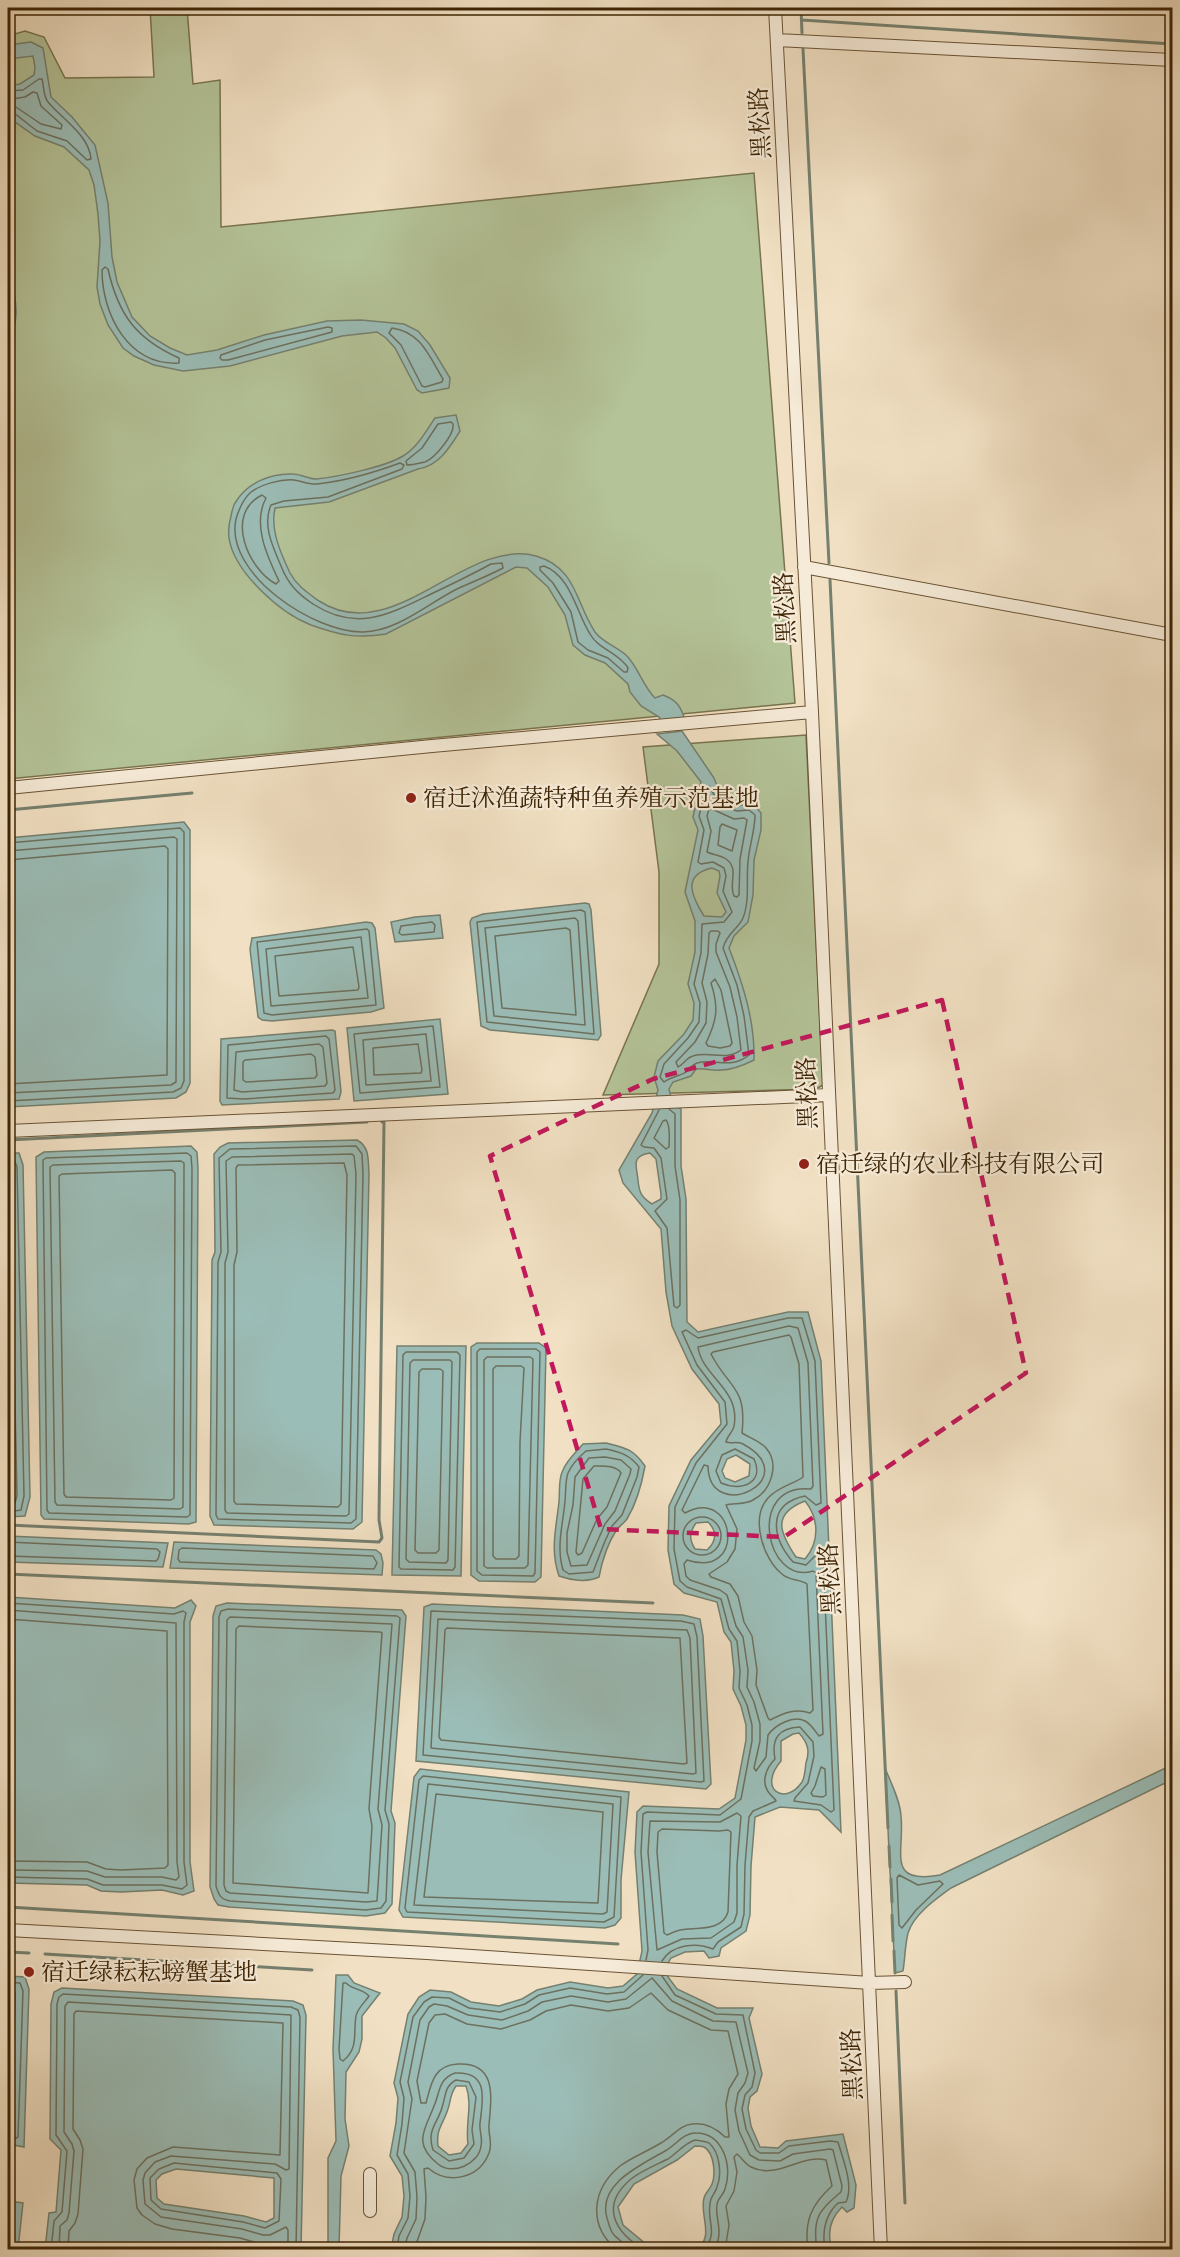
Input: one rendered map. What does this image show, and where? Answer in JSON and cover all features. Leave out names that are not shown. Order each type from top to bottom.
[{"type":"street","name":"黑松路","points":[[775,8],[812,712],[828,1095],[876,1982],[881,2250]]},
{"type":"street","points":[[777,40],[1173,60]]},
{"type":"street","points":[[804,567],[1173,635]]},
{"type":"street","points":[[8,788],[432,746],[812,712]]},
{"type":"street","points":[[8,1131],[828,1095]]},
{"type":"street","points":[[8,1930],[905,1982]]},
{"type":"street","points":[[370,2174],[370,2211]]},
{"type":"highlighted area","points":[[942,1000],[1026,1373],[784,1537],[601,1529],[490,1156],[653,1079]]},
{"type":"green space","points":[[150,8],[187,8],[193,84],[220,80],[221,227],[754,173],[795,703],[8,779],[8,36],[25,31],[44,37],[65,78],[154,77]]},
{"type":"green space","points":[[806,735],[823,1085],[816,1089],[603,1095],[659,964],[659,872],[643,747]]},
{"type":"water","points":[[31,42],[43,48],[51,97],[72,117],[95,145],[108,203],[112,257],[117,282],[132,317],[150,336],[187,355],[217,350],[264,335],[327,321],[361,320],[404,324],[418,331],[430,345],[450,378],[449,388],[422,393],[417,390],[395,348],[377,332],[342,336],[230,366],[183,371],[154,365],[123,348],[108,325],[100,304],[97,287],[100,241],[98,214],[94,185],[89,170],[64,147],[35,136],[8,117],[8,86],[20,84],[34,75],[35,67],[33,56],[8,59],[8,45]]},
{"type":"water","points":[[8,271],[15,296],[16,314],[13,330],[8,337]]},
{"type":"water","points":[[456,415],[460,431],[443,455],[432,464],[329,502],[275,508],[274,525],[277,542],[293,578],[319,601],[347,612],[374,612],[401,603],[483,562],[509,554],[536,556],[560,569],[573,587],[595,632],[627,656],[655,698],[663,695],[675,702],[685,720],[662,723],[659,717],[641,706],[630,692],[628,684],[605,663],[585,655],[573,645],[565,615],[548,587],[527,568],[516,567],[386,634],[366,636],[339,634],[299,619],[273,601],[249,577],[233,551],[229,538],[234,506],[246,490],[276,475],[296,474],[316,479],[348,474],[385,464],[403,456],[413,448],[435,418]]},
{"type":"water","points":[[682,731],[714,778],[722,799],[738,806],[749,803],[761,813],[761,830],[754,860],[753,895],[748,922],[734,936],[729,948],[747,1003],[754,1045],[754,1060],[730,1069],[696,1069],[691,1076],[673,1082],[669,1089],[673,1105],[681,1109],[681,1166],[686,1199],[687,1322],[698,1332],[788,1312],[808,1312],[821,1361],[841,1832],[819,1810],[780,1807],[755,1817],[750,1915],[746,1931],[721,1948],[719,1956],[709,1958],[704,1951],[685,1952],[671,1958],[667,1965],[668,1977],[677,1989],[717,2008],[753,2008],[749,2018],[762,2074],[757,2091],[750,2097],[748,2108],[751,2126],[760,2147],[778,2148],[786,2141],[843,2134],[856,2185],[854,2208],[847,2212],[842,2207],[832,2222],[830,2238],[832,2249],[695,2249],[705,2239],[703,2205],[713,2182],[714,2171],[708,2150],[695,2146],[677,2160],[634,2184],[618,2207],[623,2225],[646,2244],[670,2249],[391,2249],[394,2234],[402,2217],[404,2196],[402,2176],[390,2156],[398,2098],[394,2083],[408,2014],[419,1997],[430,1990],[451,1992],[471,2002],[499,2006],[522,1999],[537,1990],[570,1982],[608,1988],[623,1986],[637,1974],[642,1951],[635,1852],[637,1812],[643,1806],[719,1809],[735,1798],[746,1740],[746,1725],[733,1689],[731,1642],[724,1632],[717,1602],[684,1593],[674,1584],[668,1550],[669,1506],[691,1460],[721,1424],[719,1404],[692,1369],[672,1326],[666,1292],[661,1229],[623,1183],[619,1170],[652,1113],[658,1090],[654,1077],[658,1061],[684,1034],[693,1020],[694,1003],[688,984],[695,952],[695,921],[685,892],[698,830],[693,817],[701,782],[677,751],[657,734]],"holes":[[[712,868],[719,871],[717,893],[726,912],[722,917],[704,916],[696,901],[692,888],[693,881],[702,871]],[[650,1153],[656,1159],[661,1199],[652,1204],[641,1194],[639,1188],[636,1163],[640,1157]],[[736,1455],[750,1464],[749,1476],[735,1482],[725,1478],[722,1471],[727,1459]],[[805,1501],[813,1515],[815,1538],[805,1559],[796,1557],[786,1540],[782,1525],[787,1512]],[[708,1522],[713,1529],[714,1540],[707,1550],[695,1549],[691,1536],[696,1523]],[[799,1733],[808,1751],[802,1782],[795,1789],[782,1794],[773,1787],[772,1780],[774,1771],[781,1761],[781,1741]],[[456,2086],[466,2086],[469,2100],[468,2144],[461,2153],[449,2155],[438,2146],[438,2140]]]},
{"type":"water","points":[[184,822],[190,830],[190,1083],[186,1092],[176,1098],[8,1107],[8,838]]},
{"type":"water","points":[[589,904],[591,910],[601,1035],[598,1040],[490,1030],[481,1026],[470,922],[472,918],[483,914]]},
{"type":"water","points":[[440,915],[443,938],[395,942],[391,922]]},
{"type":"water","points":[[372,923],[375,928],[384,1008],[371,1012],[272,1021],[258,1017],[250,949],[252,938]]},
{"type":"water","points":[[440,1019],[448,1094],[354,1101],[347,1028]]},
{"type":"water","points":[[335,1031],[341,1092],[339,1099],[222,1105],[220,1101],[221,1039]]},
{"type":"water","points":[[357,1140],[366,1150],[369,1174],[362,1522],[353,1529],[214,1525],[210,1516],[212,1260],[215,1252],[214,1154],[228,1143]]},
{"type":"water","points":[[191,1146],[197,1152],[198,1168],[196,1522],[189,1524],[44,1519],[41,1515],[36,1157],[44,1152]]},
{"type":"water","points":[[8,1153],[19,1153],[23,1165],[30,1497],[25,1516],[8,1517]]},
{"type":"water","points":[[477,1343],[539,1343],[546,1348],[541,1577],[535,1582],[479,1581],[471,1575],[471,1347]]},
{"type":"water","points":[[397,1346],[466,1346],[461,1576],[392,1575]]},
{"type":"water","points":[[606,1443],[628,1450],[645,1466],[640,1486],[627,1519],[617,1529],[611,1540],[599,1577],[589,1580],[568,1579],[559,1576],[554,1548],[561,1474],[569,1459],[583,1444]]},
{"type":"water","points":[[8,1536],[168,1543],[163,1567],[8,1562]]},
{"type":"water","points":[[174,1542],[376,1550],[381,1554],[382,1575],[170,1568]]},
{"type":"water","points":[[8,1597],[175,1608],[191,1600],[196,1606],[190,1622],[190,1862],[194,1891],[183,1895],[162,1890],[121,1892],[101,1891],[87,1885],[8,1883]]},
{"type":"water","points":[[227,1603],[402,1610],[406,1616],[391,1811],[395,1823],[392,1904],[385,1913],[366,1916],[229,1907],[218,1905],[214,1899],[210,1887],[213,1616],[216,1606]]},
{"type":"water","points":[[432,1604],[683,1615],[700,1619],[703,1636],[711,1784],[706,1789],[416,1761],[424,1607]]},
{"type":"water","points":[[1172,1765],[1172,1783],[1163,1784],[951,1888],[939,1897],[915,1919],[908,1933],[903,1971],[895,1973],[885,1768],[900,1810],[901,1862],[911,1875],[923,1877],[940,1875]]},
{"type":"water","points":[[420,1769],[629,1792],[621,1880],[621,1918],[615,1925],[605,1928],[403,1917],[399,1910],[414,1777]]},
{"type":"water","points":[[336,1975],[348,1975],[354,1983],[380,1993],[362,2016],[362,2039],[359,2052],[346,2072],[345,2119],[349,2146],[341,2176],[339,2249],[328,2250],[328,2158],[336,2141],[333,2049]]},
{"type":"water","points":[[8,1976],[25,1977],[29,1989],[24,2147],[13,2145],[8,2191]]},
{"type":"water","points":[[62,1988],[293,2001],[303,2005],[306,2015],[301,2249],[45,2249],[49,2213],[56,2212],[61,2150],[50,2139],[51,2004],[54,1992]],"holes":[[[176,2169],[274,2178],[274,2218],[266,2222],[244,2216],[164,2204],[157,2198],[156,2180],[162,2174]]]},
{"type":"water","points":[[8,2201],[23,2203],[18,2249],[8,2249]]},
{"type":"waterway","points":[[801,8],[802,33]]},
{"type":"waterway","points":[[802,20],[1172,44]]},
{"type":"waterway","points":[[803,49],[829,563]]},
{"type":"waterway","points":[[830,580],[888,1828]]},
{"type":"waterway","points":[[8,810],[192,793]]},
{"type":"waterway","points":[[8,1140],[367,1122]]},
{"type":"waterway","points":[[8,1525],[379,1542],[382,1538],[379,1520],[384,1122],[382,1122]]},
{"type":"waterway","points":[[8,1574],[653,1603]]},
{"type":"waterway","points":[[889,1846],[890,1867]]},
{"type":"waterway","points":[[891,1879],[892,1902]]},
{"type":"waterway","points":[[8,1907],[618,1944]]},
{"type":"waterway","points":[[892,1915],[893,1941]]},
{"type":"waterway","points":[[894,1951],[895,1973]]},
{"type":"waterway","points":[[8,1952],[29,1953]]},
{"type":"waterway","points":[[45,1954],[312,1970]]},
{"type":"waterway","points":[[896,1991],[905,2203]]},
{"type":"place","name":"宿迁沭渔蔬特种鱼养殖示范基地","points":[[411,798]]},
{"type":"place","name":"宿迁绿的农业科技有限公司","points":[[804,1164]]},
{"type":"place","name":"宿迁绿耘耘螃蟹基地","points":[[29,1972]]}]
